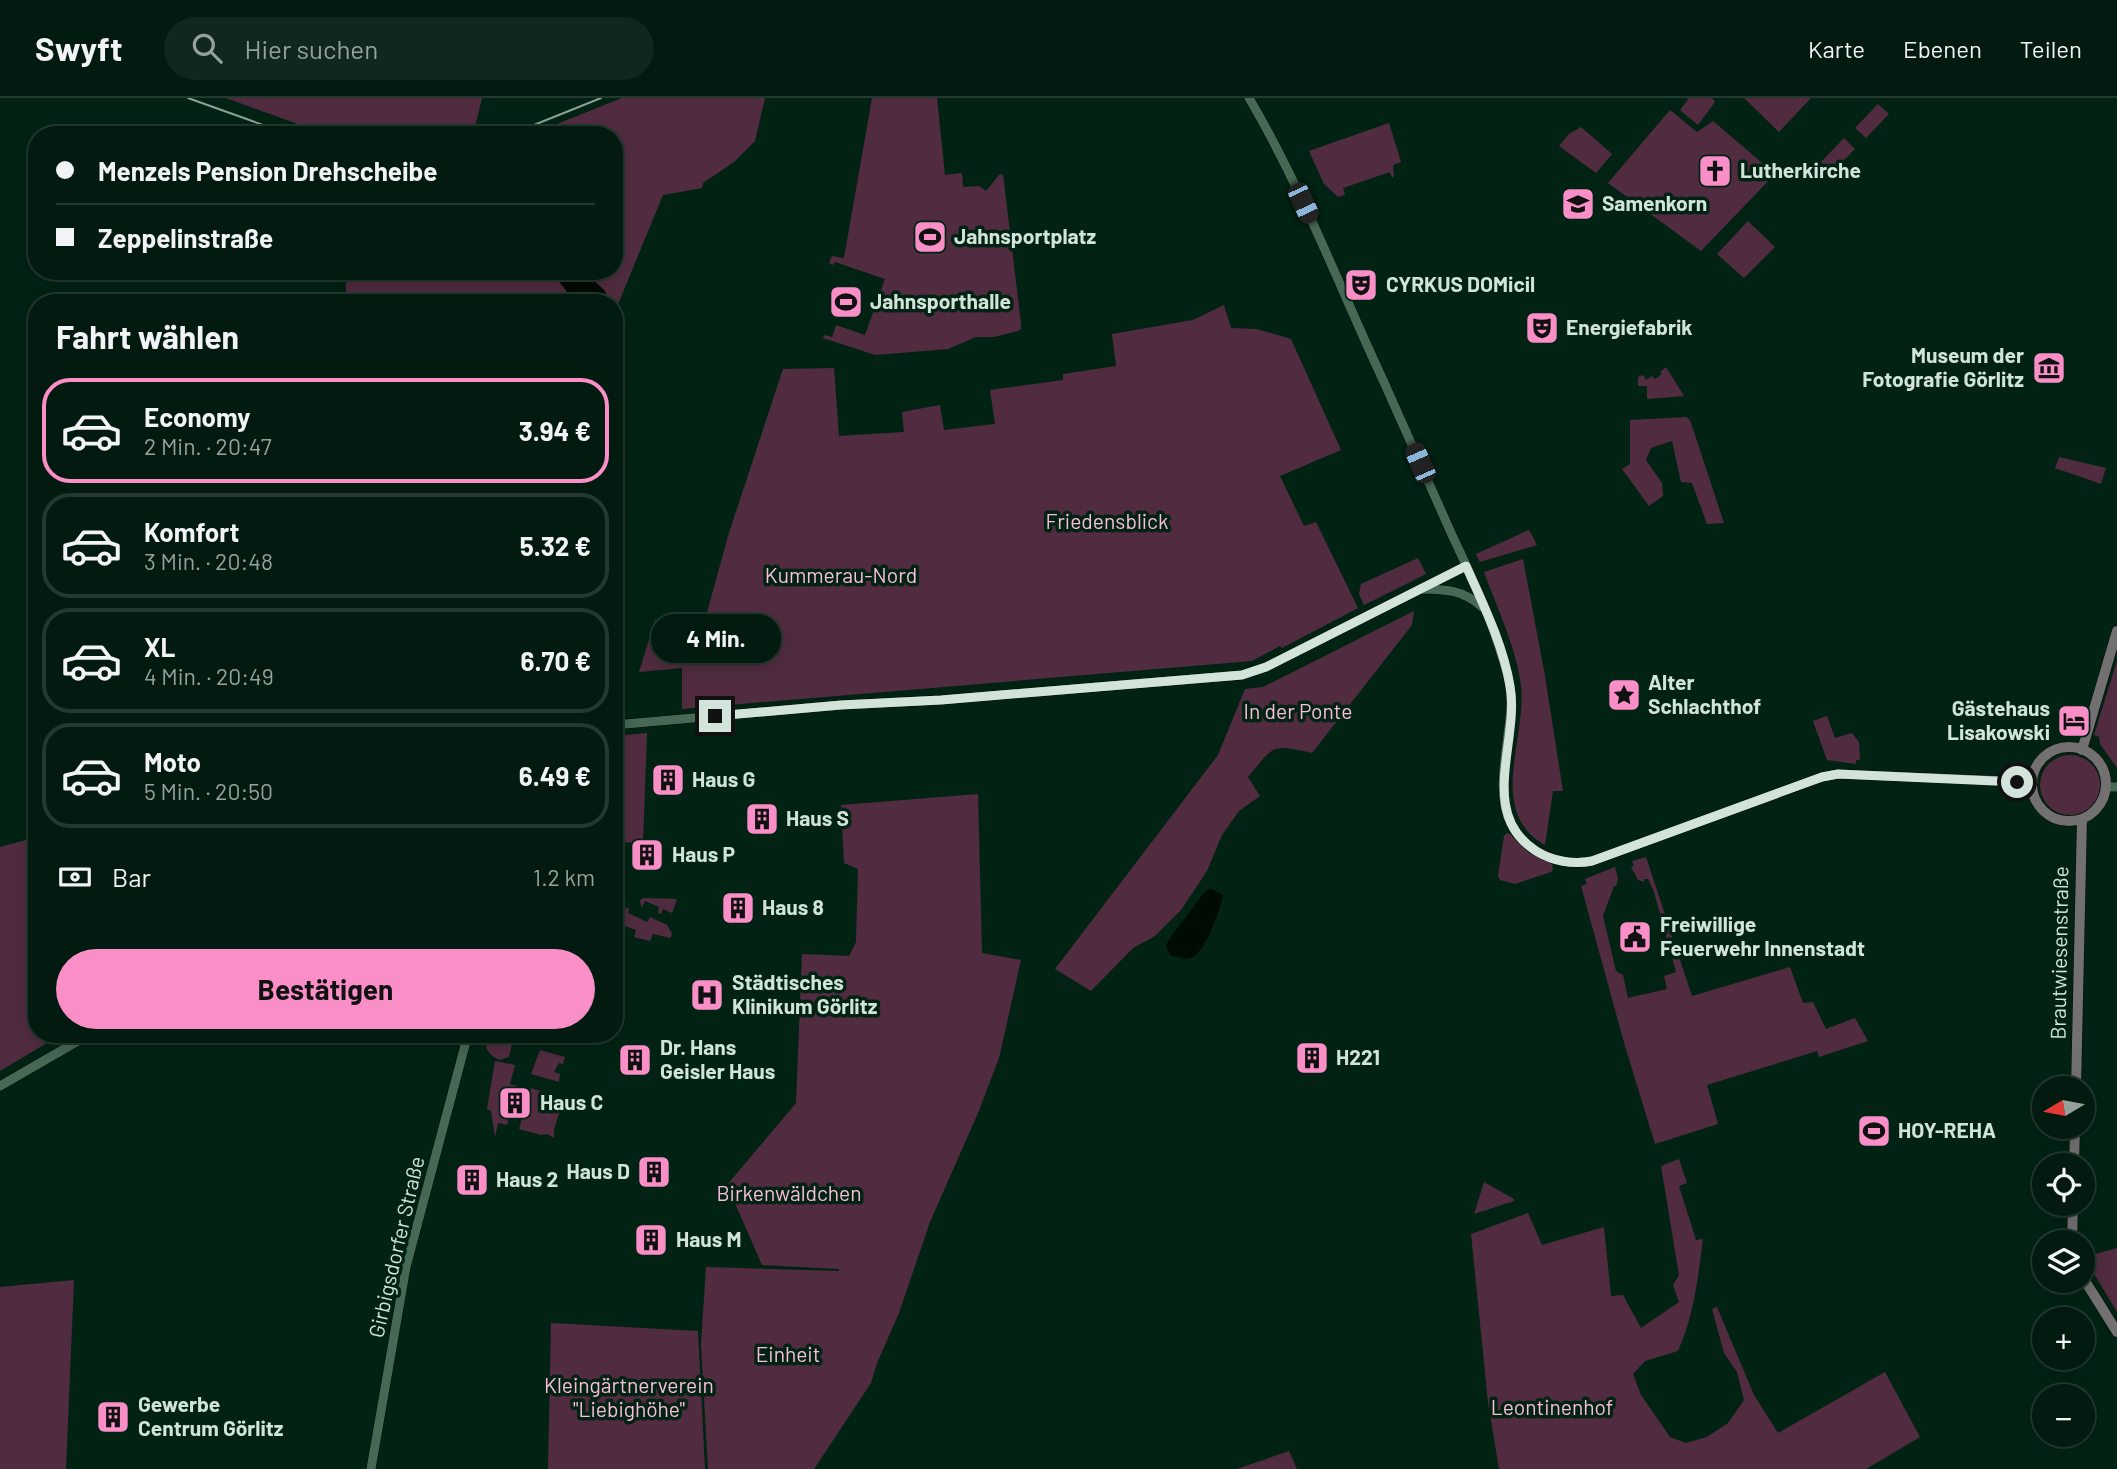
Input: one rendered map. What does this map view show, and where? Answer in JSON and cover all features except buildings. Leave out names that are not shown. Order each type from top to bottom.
[{"type":"main road","points":[[2082,750],[2117,631]]},
{"type":"main road","points":[[2062,748],[2082,750],[2100,764],[2111,787],[2098,807],[2082,819],[2064,821],[2045,812],[2035,797],[2033,782],[2038,765],[2048,754],[2062,748]]},
{"type":"main road","name":"Brautwiesenstraße","points":[[2076,1076],[2082,819]]},
{"type":"main road","points":[[2093,1293],[2117,1332]]},
{"type":"street","points":[[1250,98],[1274,141],[1307,212],[1497,639],[1511,693],[1504,784],[1506,814],[1522,839],[1539,853],[1564,861],[1584,863],[1832,775],[2033,782]]},
{"type":"street","points":[[623,724],[1242,675],[1266,667],[1466,566]]},
{"type":"street","points":[[1419,590],[1452,590],[1475,600],[1485,610]]},
{"type":"street","points":[[0,1086],[74,1043]]},
{"type":"street","name":"Girbigsdorfer Straße","points":[[371,1469],[406,1267],[466,1043]]},
{"type":"green space","points":[[226,98],[482,98],[475,126],[303,126]]},
{"type":"green space","points":[[622,98],[765,98],[755,141],[734,162],[703,183],[702,188],[663,195],[622,294],[346,294],[346,280],[623,280],[623,126],[552,126]]},
{"type":"green space","name":"Jahnsportplatz","points":[[872,98],[937,98],[945,175],[962,173],[963,187],[979,186],[986,191],[999,175],[1003,174],[1021,323],[1021,329],[1018,331],[994,337],[976,337],[948,349],[875,355],[823,338],[824,335],[832,337],[836,325],[865,335],[885,279],[835,262],[833,265],[829,263],[832,256],[844,258]]},
{"type":"green space","points":[[1689,98],[1712,98],[1715,102],[1698,125],[1680,110]]},
{"type":"green space","points":[[1744,98],[1811,98],[1779,132]]},
{"type":"green space","points":[[1878,104],[1889,114],[1866,138],[1855,128]]},
{"type":"green space","points":[[1670,110],[1697,132],[1713,121],[1775,174],[1701,251],[1608,183]]},
{"type":"green space","points":[[1389,123],[1401,162],[1393,165],[1394,176],[1392,178],[1390,172],[1343,188],[1345,195],[1338,197],[1324,184],[1309,151]]},
{"type":"green space","points":[[1581,127],[1612,154],[1596,173],[1559,146],[1569,134]]},
{"type":"green space","points":[[1844,138],[1855,149],[1831,173],[1821,162]]},
{"type":"green space","points":[[1748,221],[1775,247],[1744,278],[1717,254]]},
{"type":"green space","points":[[1224,305],[1231,328],[1257,329],[1291,339],[1341,450],[1280,476],[1304,526],[1316,522],[1358,608],[1252,661],[682,709],[682,668],[639,672],[655,620],[688,632],[689,636],[700,638],[728,536],[783,369],[834,368],[839,436],[904,432],[902,412],[940,405],[944,430],[995,424],[990,390],[1063,380],[1063,374],[1116,366],[1112,334],[1193,320]]},
{"type":"green space","points":[[1666,367],[1684,396],[1647,399],[1647,386],[1638,386],[1638,377],[1643,375],[1646,380],[1652,376],[1655,379]]},
{"type":"green space","points":[[1686,417],[1690,420],[1724,523],[1707,524],[1692,483],[1681,482],[1672,441],[1651,448],[1646,460],[1662,483],[1663,496],[1649,506],[1622,469],[1630,464],[1630,420]]},
{"type":"green space","points":[[2059,457],[2106,468],[2101,484],[2055,468]]},
{"type":"green space","points":[[1529,530],[1537,545],[1480,562],[1476,554]]},
{"type":"green space","points":[[1418,558],[1426,574],[1364,605],[1359,594],[1361,584]]},
{"type":"green space","points":[[1523,559],[1563,791],[1553,791],[1545,845],[1527,831],[1517,814],[1513,773],[1521,685],[1511,642],[1484,572]]},
{"type":"green space","name":"In der Ponte","points":[[1414,611],[1412,625],[1312,753],[1280,748],[1263,758],[1248,777],[1260,796],[1239,811],[1222,835],[1207,871],[1181,910],[1155,936],[1133,948],[1091,991],[1055,969],[1218,755],[1245,689],[1263,687]]},
{"type":"green space","points":[[2117,661],[2117,768],[2100,744],[2099,737],[2094,735]]},
{"type":"green space","points":[[1827,716],[1835,738],[1852,733],[1859,742],[1860,760],[1856,760],[1856,764],[1827,760],[1813,721]]},
{"type":"green space","points":[[647,733],[643,843],[623,842],[623,735]]},
{"type":"green space","points":[[2070,755],[2087,760],[2095,768],[2100,785],[2095,802],[2087,810],[2070,815],[2053,810],[2045,802],[2040,785],[2045,768],[2053,760]]},
{"type":"green space","name":"Einheit","points":[[978,794],[982,953],[1021,960],[999,1058],[930,1222],[899,1313],[871,1383],[814,1469],[708,1469],[701,1345],[706,1267],[839,1271],[762,1265],[727,1185],[796,1103],[802,954],[849,956],[856,942],[858,869],[844,863],[841,805]]},
{"type":"green space","points":[[1507,833],[1529,853],[1552,864],[1551,872],[1515,884],[1500,880],[1498,876],[1504,836]]},
{"type":"green space","points":[[28,839],[28,1043],[47,1043],[0,1071],[0,847]]},
{"type":"green space","points":[[1646,857],[1692,996],[1790,967],[1803,1003],[1813,1002],[1826,1029],[1855,1018],[1868,1041],[1819,1057],[1817,1051],[1707,1085],[1718,1124],[1655,1144],[1581,886],[1587,884],[1585,879],[1615,867],[1618,879],[1603,916],[1616,971],[1623,975],[1628,998],[1667,989],[1664,976],[1676,972],[1654,892],[1648,879],[1644,879],[1644,882],[1638,880],[1631,867],[1634,866],[1632,861]]},
{"type":"green space","points":[[677,899],[672,913],[663,909],[661,914],[658,913],[659,907],[645,901],[642,907],[640,900]]},
{"type":"green space","points":[[629,908],[628,913],[647,922],[650,917],[667,925],[672,934],[670,938],[653,934],[650,941],[634,937],[636,930],[623,925],[623,910]]},
{"type":"green space","points":[[487,1043],[512,1044],[509,1057],[499,1060],[486,1048]]},
{"type":"green space","points":[[540,1050],[565,1057],[563,1064],[559,1063],[554,1072],[560,1074],[559,1082],[531,1074]]},
{"type":"green space","points":[[495,1061],[515,1065],[510,1084],[517,1086],[515,1095],[508,1094],[506,1100],[503,1100],[503,1113],[509,1115],[507,1125],[498,1123],[495,1137],[491,1111],[487,1109]]},
{"type":"green space","points":[[531,1088],[564,1099],[554,1129],[554,1138],[547,1134],[519,1129],[524,1111],[527,1112],[529,1107],[526,1106]]},
{"type":"green space","name":"Leontinenhof","points":[[1679,1159],[1687,1183],[1679,1186],[1696,1240],[1703,1239],[1695,1296],[1678,1351],[1645,1361],[1633,1374],[1641,1395],[1670,1437],[1686,1443],[1707,1437],[1728,1423],[1744,1400],[1737,1372],[1724,1353],[1712,1309],[1717,1307],[1754,1395],[1778,1433],[1885,1372],[1920,1437],[1866,1469],[1499,1469],[1488,1402],[1471,1234],[1528,1213],[1542,1245],[1604,1227],[1611,1296],[1623,1295],[1641,1328],[1679,1302],[1673,1285],[1679,1275],[1661,1166]]},
{"type":"green space","points":[[1484,1182],[1514,1199],[1514,1201],[1474,1214]]},
{"type":"green space","points":[[2117,1248],[2117,1312],[2095,1275],[2095,1254]]},
{"type":"green space","points":[[74,1280],[66,1469],[0,1469],[0,1287]]},
{"type":"green space","name":"Kleingärtnerverein \"Liebighöhe\"","points":[[551,1323],[698,1331],[705,1469],[548,1469]]},
{"type":"green space","points":[[1289,1451],[1297,1469],[1237,1469]]},
{"type":"shaded area","points":[[593,280],[606,294],[567,294],[558,281]]},
{"type":"shaded area","points":[[1212,889],[1223,895],[1216,919],[1202,947],[1190,958],[1170,955],[1166,946],[1168,941],[1206,890]]},
{"type":"tram line","points":[[188,98],[266,126]]},
{"type":"tram line","points":[[531,126],[601,98]]},
{"type":"place","name":"Lutherkirche","points":[[1715,171]]},
{"type":"place","name":"Samenkorn","points":[[1578,204]]},
{"type":"place","name":"Jahnsportplatz","points":[[930,237]]},
{"type":"place","name":"CYRKUS DOMicil","points":[[1361,285]]},
{"type":"place","name":"Jahnsporthalle","points":[[846,302]]},
{"type":"place","name":"Energiefabrik","points":[[1542,328]]},
{"type":"place","name":"Museum der Fotografie Görlitz","points":[[2049,368]]},
{"type":"place","name":"Alter Schlachthof","points":[[1624,695]]},
{"type":"place","name":"Gästehaus Lisakowski","points":[[2074,721]]},
{"type":"place","name":"Haus G","points":[[668,780]]},
{"type":"place","name":"Haus S","points":[[762,819]]},
{"type":"place","name":"Haus P","points":[[647,855]]},
{"type":"place","name":"Haus 8","points":[[738,908]]},
{"type":"place","name":"Freiwillige Feuerwehr Innenstadt","points":[[1635,937]]},
{"type":"place","name":"Städtisches Klinikum Görlitz","points":[[707,995]]},
{"type":"place","name":"H221","points":[[1312,1058]]},
{"type":"place","name":"Dr. Hans Geisler Haus","points":[[635,1060]]},
{"type":"place","name":"Haus C","points":[[515,1103]]},
{"type":"place","name":"HOY-REHA","points":[[1874,1131]]},
{"type":"place","name":"Haus D","points":[[654,1172]]},
{"type":"place","name":"Haus 2","points":[[472,1180]]},
{"type":"place","name":"Haus M","points":[[651,1240]]},
{"type":"place","name":"Gewerbe Centrum Görlitz","points":[[113,1417]]},
{"type":"route","points":[[715,716],[1242,675],[1266,667],[1466,566],[1497,639],[1510,684],[1511,703],[1504,784],[1506,814],[1522,839],[1539,853],[1564,861],[1592,861],[1822,777],[1838,774],[2017,782]]},
{"type":"park label","name":"Friedensblick","points":[[1107,522]]},
{"type":"park label","name":"Kummerau-Nord","points":[[841,576]]},
{"type":"park label","name":"Birkenwäldchen","points":[[789,1194]]}]
